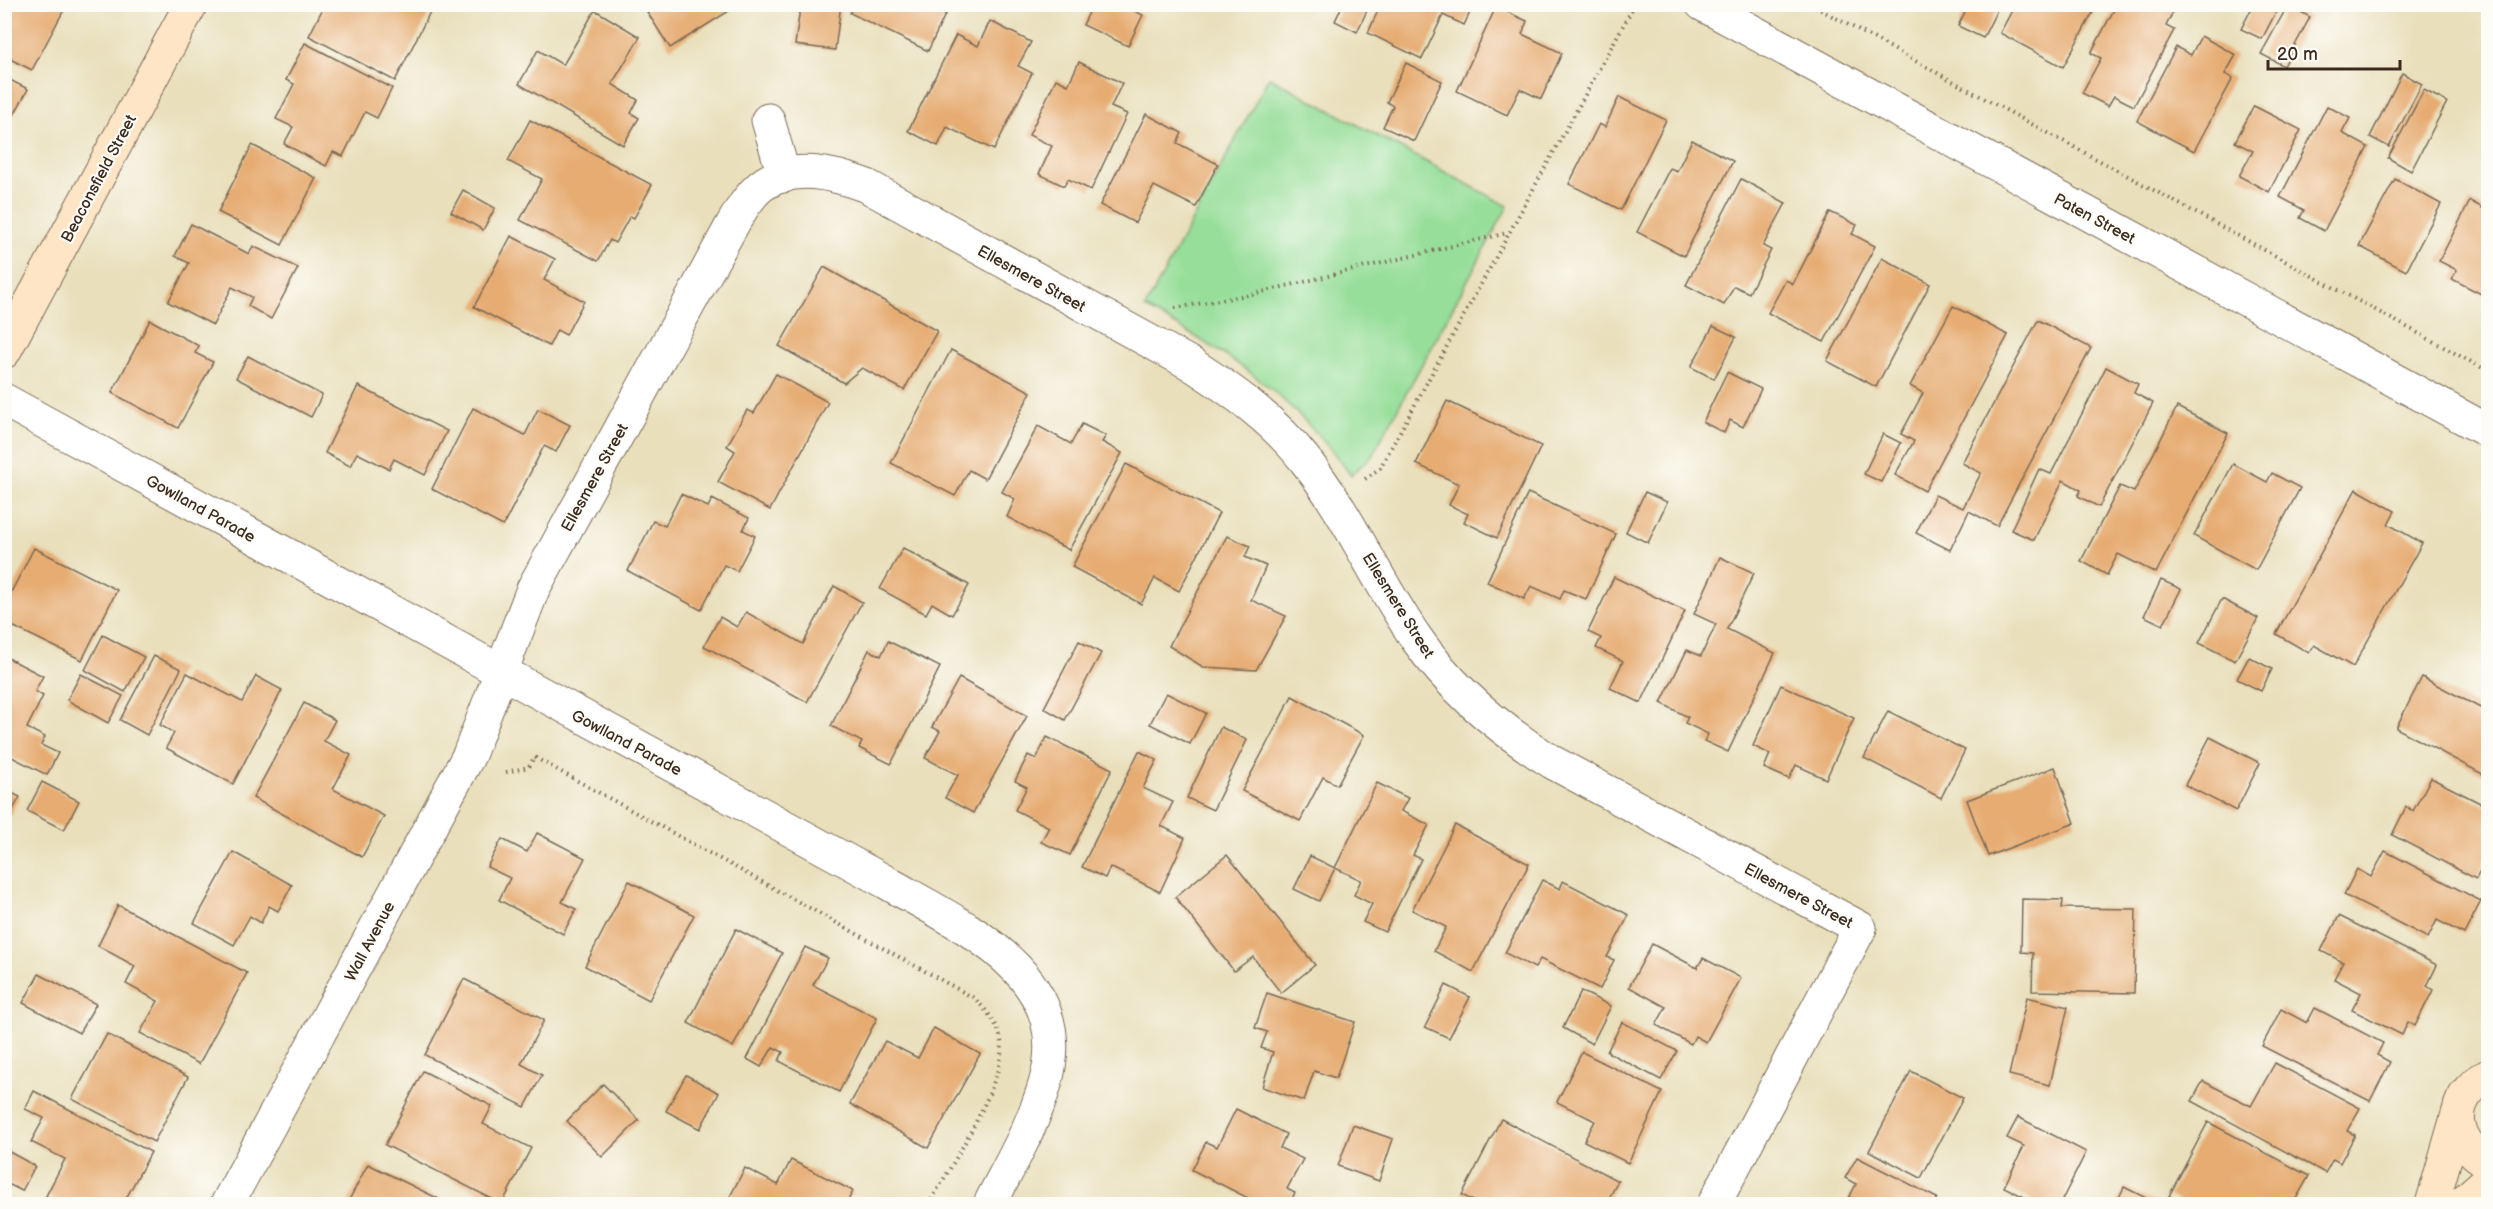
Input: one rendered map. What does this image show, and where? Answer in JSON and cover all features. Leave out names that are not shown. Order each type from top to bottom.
[{"type":"main road","name":"Beaconsfield Street","points":[[4,352],[191,4]]},
{"type":"main road","points":[[2432,1204],[2463,1097],[2474,1084],[2488,1075]]},
{"type":"main road","points":[[2459,1113],[2460,1129],[2466,1144],[2477,1156],[2488,1162]]},
{"type":"main road","points":[[2461,1204],[2488,1180]]},
{"type":"street","name":"Paten Street","points":[[1702,4],[2488,431]]},
{"type":"street","points":[[768,120],[784,176]]},
{"type":"street","name":"Ellesmere Street","points":[[500,672],[533,589],[747,201],[760,187],[797,172],[824,174],[867,186],[1191,364],[1230,389],[1268,420],[1304,459],[1336,501],[1417,639],[1476,708],[1512,737],[1552,762],[1860,928],[1714,1204]]},
{"type":"street","name":"Gowlland Parade","points":[[4,400],[886,882],[987,941],[1017,968],[1046,1016],[1051,1036],[1051,1053],[1041,1095],[990,1204]]},
{"type":"street","name":"Wall Avenue","points":[[226,1204],[469,755],[500,672]]},
{"type":"path","points":[[1336,501],[1380,468],[1635,4]]},
{"type":"path","points":[[1810,4],[2488,371]]},
{"type":"path","points":[[1109,321],[1253,294],[1508,233]]},
{"type":"path","points":[[4,462],[10,465]]},
{"type":"path","points":[[469,755],[501,773],[529,766],[534,757],[974,998],[996,1026],[1001,1042],[1000,1060],[985,1101],[929,1204]]},
{"type":"green space","points":[[1269,77],[1508,206],[1372,456],[1351,475],[1305,421],[1258,379],[1206,343],[1145,308]]},
{"type":"building","points":[[4,4],[67,4],[32,70],[4,56]]},
{"type":"building","points":[[325,4],[434,4],[395,81],[309,36]]},
{"type":"building","points":[[642,4],[725,4],[729,11],[670,48]]},
{"type":"building","points":[[785,4],[841,4],[835,50],[795,45],[800,8]]},
{"type":"building","points":[[854,4],[950,4],[928,51],[850,13]]},
{"type":"building","points":[[1093,4],[1120,4],[1143,15],[1128,46],[1083,25]]},
{"type":"building","points":[[1343,4],[1370,4],[1357,32],[1335,21]]},
{"type":"building","points":[[1381,4],[1474,4],[1464,25],[1443,15],[1422,59],[1368,33]]},
{"type":"building","points":[[1969,4],[2000,4],[1983,38],[1958,26]]},
{"type":"building","points":[[2117,4],[2177,4],[2166,26],[2174,30],[2134,106],[2114,96],[2108,106],[2082,93],[2101,58],[2091,53]]},
{"type":"building","points":[[2254,4],[2280,4],[2262,39],[2241,29]]},
{"type":"building","points":[[2015,5],[2097,5],[2063,67],[2000,33]]},
{"type":"building","points":[[2288,5],[2310,17],[2284,66],[2261,54]]},
{"type":"building","points":[[1496,7],[1527,21],[1522,34],[1562,53],[1541,99],[1520,89],[1507,115],[1457,91]]},
{"type":"building","points":[[595,10],[640,37],[612,84],[638,100],[631,113],[639,118],[623,145],[519,84],[538,50],[563,65]]},
{"type":"building","points":[[990,21],[1031,42],[1018,66],[1032,73],[994,150],[947,127],[938,146],[908,131],[956,35],[978,46]]},
{"type":"building","points":[[2201,36],[2236,55],[2225,74],[2233,78],[2194,151],[2137,121],[2176,47],[2191,55]]},
{"type":"building","points":[[305,43],[392,88],[377,118],[365,112],[343,156],[333,152],[326,166],[284,144],[293,127],[276,119],[294,84],[286,80]]},
{"type":"building","points":[[1079,62],[1122,83],[1111,107],[1127,114],[1091,190],[1068,179],[1064,186],[1039,174],[1052,146],[1029,135],[1056,79],[1068,85]]},
{"type":"building","points":[[1406,63],[1442,81],[1414,141],[1383,127],[1393,106],[1387,102]]},
{"type":"building","points":[[2402,73],[2422,84],[2389,147],[2370,137]]},
{"type":"building","points":[[4,77],[28,89],[14,115],[9,112],[4,122]]},
{"type":"building","points":[[2424,90],[2447,102],[2411,171],[2388,158]]},
{"type":"building","points":[[1619,97],[1666,120],[1621,210],[1569,184],[1599,124],[1605,127]]},
{"type":"building","points":[[2254,106],[2301,130],[2269,192],[2239,176],[2253,151],[2235,142]]},
{"type":"building","points":[[2327,106],[2350,118],[2342,133],[2368,147],[2324,231],[2300,218],[2304,210],[2280,197]]},
{"type":"building","points":[[1146,114],[1182,133],[1177,143],[1218,164],[1196,207],[1154,186],[1135,223],[1100,205]]},
{"type":"building","points":[[530,120],[652,185],[634,218],[630,216],[615,243],[610,240],[598,261],[520,220],[542,179],[508,161]]},
{"type":"building","points":[[1692,140],[1733,161],[1684,256],[1637,232],[1670,168],[1677,171]]},
{"type":"building","points":[[252,145],[316,178],[282,245],[218,212]]},
{"type":"building","points":[[1741,179],[1786,203],[1763,246],[1771,250],[1749,293],[1734,286],[1724,305],[1686,285]]},
{"type":"building","points":[[2395,179],[2441,204],[2406,271],[2359,246]]},
{"type":"building","points":[[463,190],[495,208],[483,230],[451,212]]},
{"type":"building","points":[[2470,201],[2488,211],[2488,289],[2485,296],[2452,279],[2457,270],[2439,261]]},
{"type":"building","points":[[1830,212],[1857,225],[1852,234],[1875,246],[1824,342],[1768,313],[1786,280],[1793,284]]},
{"type":"building","points":[[191,224],[249,254],[253,246],[298,268],[271,319],[248,306],[252,297],[232,287],[213,325],[168,302],[189,263],[175,256]]},
{"type":"building","points":[[511,236],[555,259],[544,280],[584,301],[566,335],[557,330],[549,346],[474,307]]},
{"type":"building","points":[[1882,258],[1930,284],[1876,387],[1827,361]]},
{"type":"building","points":[[824,267],[937,331],[904,390],[862,368],[844,383],[779,346]]},
{"type":"building","points":[[1953,306],[2008,335],[1925,491],[1895,475],[1914,441],[1901,434],[1923,393],[1910,386]]},
{"type":"building","points":[[150,320],[199,346],[195,353],[213,362],[178,428],[112,393]]},
{"type":"building","points":[[2038,320],[2091,348],[1997,526],[1969,511],[1950,550],[1916,533],[1935,495],[1963,508],[1981,473],[1962,463]]},
{"type":"building","points":[[1713,326],[1736,337],[1714,379],[1691,367]]},
{"type":"building","points":[[951,350],[1031,392],[985,479],[969,470],[955,496],[891,463]]},
{"type":"building","points":[[248,356],[322,395],[311,417],[236,378]]},
{"type":"building","points":[[2106,367],[2138,384],[2134,393],[2153,403],[2099,507],[2078,496],[2081,490],[2063,480],[2034,540],[2011,530],[2039,469],[2051,474]]},
{"type":"building","points":[[1727,372],[1761,389],[1743,427],[1730,420],[1724,433],[1703,422]]},
{"type":"building","points":[[776,374],[828,402],[770,510],[718,482],[735,451],[727,446],[747,410],[754,413]]},
{"type":"building","points":[[358,386],[447,431],[425,475],[394,459],[389,469],[357,453],[350,466],[325,453]]},
{"type":"building","points":[[1447,401],[1541,446],[1497,538],[1464,522],[1468,514],[1449,505],[1459,484],[1416,464]]},
{"type":"building","points":[[2177,407],[2228,433],[2156,573],[2118,554],[2107,575],[2081,561],[2120,486],[2134,492]]},
{"type":"building","points":[[473,408],[525,435],[538,409],[570,425],[556,452],[544,446],[503,526],[432,489]]},
{"type":"building","points":[[1082,424],[1106,436],[1102,442],[1122,453],[1069,550],[1007,517],[1015,499],[1002,492],[1038,426],[1071,444]]},
{"type":"building","points":[[1883,434],[1901,443],[1881,482],[1864,474]]},
{"type":"building","points":[[1126,464],[1219,513],[1179,591],[1155,578],[1141,604],[1072,567]]},
{"type":"building","points":[[2233,464],[2267,482],[2272,473],[2300,488],[2256,570],[2194,536]]},
{"type":"building","points":[[2356,489],[2395,511],[2388,524],[2422,543],[2353,667],[2314,645],[2309,653],[2276,634]]},
{"type":"building","points":[[1645,492],[1667,502],[1648,543],[1626,532]]},
{"type":"building","points":[[1528,493],[1616,534],[1586,599],[1564,590],[1560,599],[1531,586],[1524,599],[1487,582]]},
{"type":"building","points":[[681,494],[708,507],[712,499],[749,518],[743,530],[755,536],[737,571],[724,565],[701,610],[628,571],[653,521],[665,526]]},
{"type":"building","points":[[1227,536],[1250,546],[1245,557],[1266,566],[1251,600],[1286,616],[1256,670],[1203,667],[1169,646]]},
{"type":"building","points":[[34,548],[117,590],[82,660],[4,622],[4,606]]},
{"type":"building","points":[[903,548],[969,585],[952,615],[932,603],[926,614],[880,589]]},
{"type":"building","points":[[1720,557],[1754,573],[1727,629],[1775,653],[1728,752],[1704,741],[1708,734],[1685,723],[1688,717],[1661,703],[1687,650],[1701,656],[1716,624],[1694,614]]},
{"type":"building","points":[[1614,577],[1685,611],[1641,703],[1610,688],[1623,661],[1596,648],[1601,638],[1588,632]]},
{"type":"building","points":[[2161,580],[2181,589],[2163,625],[2144,616]]},
{"type":"building","points":[[834,586],[862,602],[807,702],[704,646],[720,617],[737,627],[746,612],[803,644]]},
{"type":"building","points":[[2222,599],[2258,618],[2235,661],[2199,643]]},
{"type":"building","points":[[103,635],[144,657],[125,692],[85,670]]},
{"type":"building","points":[[888,641],[940,667],[891,764],[859,748],[862,742],[831,726],[869,650],[881,656]]},
{"type":"building","points":[[1079,641],[1101,653],[1065,720],[1044,708]]},
{"type":"building","points":[[4,656],[43,676],[35,691],[43,696],[27,728],[45,737],[41,745],[58,753],[47,775],[4,753]]},
{"type":"building","points":[[154,656],[181,669],[147,735],[120,720]]},
{"type":"building","points":[[2249,657],[2272,669],[2261,691],[2237,679]]},
{"type":"building","points":[[187,673],[242,702],[256,676],[282,690],[233,784],[166,748],[174,733],[160,725]]},
{"type":"building","points":[[81,674],[123,696],[108,723],[67,700]]},
{"type":"building","points":[[2422,677],[2488,712],[2488,777],[2396,728]]},
{"type":"building","points":[[959,678],[1027,716],[973,813],[945,798],[958,775],[925,758],[940,731],[932,727]]},
{"type":"building","points":[[1781,685],[1854,718],[1826,779],[1796,765],[1789,779],[1764,768],[1770,754],[1753,746]]},
{"type":"building","points":[[1166,693],[1206,713],[1190,744],[1150,724]]},
{"type":"building","points":[[1292,696],[1364,735],[1337,785],[1323,777],[1300,821],[1242,791]]},
{"type":"building","points":[[304,703],[335,720],[324,741],[351,755],[333,789],[384,816],[362,857],[253,798]]},
{"type":"building","points":[[1888,711],[1965,750],[1941,798],[1864,758]]},
{"type":"building","points":[[1221,727],[1247,740],[1213,810],[1187,798]]},
{"type":"building","points":[[1047,737],[1112,769],[1070,855],[1041,842],[1049,827],[1015,810],[1027,787],[1015,781],[1028,755],[1036,759]]},
{"type":"building","points":[[2210,737],[2260,763],[2236,811],[2185,785]]},
{"type":"building","points":[[1139,751],[1157,760],[1143,788],[1173,802],[1161,826],[1185,838],[1160,892],[1110,867],[1105,878],[1082,867]]},
{"type":"building","points":[[2055,767],[2075,823],[1988,856],[1967,800]]},
{"type":"building","points":[[2431,778],[2488,807],[2488,855],[2476,879],[2392,835],[2406,807],[2413,811]]},
{"type":"building","points":[[42,782],[79,801],[64,830],[27,811]]},
{"type":"building","points":[[1377,783],[1408,798],[1401,811],[1429,825],[1413,855],[1421,859],[1385,932],[1363,922],[1372,904],[1354,895],[1361,880],[1335,868]]},
{"type":"building","points":[[4,789],[20,797],[4,825]]},
{"type":"building","points":[[1455,825],[1529,864],[1473,972],[1434,951],[1446,927],[1412,910]]},
{"type":"building","points":[[537,833],[585,858],[562,902],[576,909],[563,934],[499,900],[510,878],[487,867],[502,839],[527,852]]},
{"type":"building","points":[[2385,851],[2481,901],[2464,934],[2437,920],[2428,938],[2344,895],[2357,869],[2371,877]]},
{"type":"building","points":[[233,852],[292,885],[278,911],[269,906],[261,923],[250,916],[234,945],[194,923]]},
{"type":"building","points":[[1227,855],[1315,965],[1281,993],[1253,957],[1234,971],[1175,897]]},
{"type":"building","points":[[1310,856],[1335,868],[1319,901],[1294,889]]},
{"type":"building","points":[[1542,880],[1560,889],[1563,881],[1629,915],[1607,957],[1614,960],[1600,989],[1540,959],[1535,968],[1505,953]]},
{"type":"building","points":[[629,881],[694,915],[649,1000],[585,966]]},
{"type":"building","points":[[2022,899],[2063,900],[2062,908],[2136,909],[2134,993],[2032,991],[2033,953],[2021,952]]},
{"type":"building","points":[[118,905],[247,973],[199,1064],[140,1033],[158,1001],[126,984],[135,966],[98,946]]},
{"type":"building","points":[[2339,916],[2437,965],[2427,986],[2433,990],[2415,1026],[2408,1022],[2402,1035],[2352,1010],[2361,993],[2334,979],[2343,962],[2321,951]]},
{"type":"building","points":[[736,929],[782,953],[733,1047],[688,1023]]},
{"type":"building","points":[[1652,944],[1697,968],[1703,958],[1741,978],[1706,1042],[1695,1036],[1691,1044],[1656,1025],[1666,1007],[1629,987]]},
{"type":"building","points":[[805,947],[828,958],[813,985],[877,1018],[839,1092],[779,1061],[783,1052],[773,1047],[761,1067],[747,1059]]},
{"type":"building","points":[[39,974],[96,1004],[79,1033],[23,1003]]},
{"type":"building","points":[[464,979],[544,1020],[521,1064],[542,1075],[525,1107],[425,1055]]},
{"type":"building","points":[[1446,985],[1470,997],[1449,1038],[1425,1027]]},
{"type":"building","points":[[1581,991],[1611,1006],[1592,1044],[1563,1028]]},
{"type":"building","points":[[1267,993],[1355,1022],[1336,1078],[1314,1071],[1304,1101],[1262,1087],[1273,1052],[1261,1048],[1267,1032],[1255,1028]]},
{"type":"building","points":[[2027,997],[2068,1007],[2050,1085],[2009,1075]]},
{"type":"building","points":[[2315,1008],[2383,1043],[2377,1055],[2390,1062],[2370,1101],[2262,1046],[2281,1009],[2307,1023]]},
{"type":"building","points":[[1622,1022],[1677,1051],[1661,1080],[1607,1052]]},
{"type":"building","points":[[934,1028],[980,1054],[928,1148],[850,1104],[885,1041],[918,1058]]},
{"type":"building","points":[[107,1034],[188,1077],[154,1142],[72,1099]]},
{"type":"building","points":[[1582,1052],[1662,1092],[1628,1163],[1584,1141],[1595,1121],[1557,1102]]},
{"type":"building","points":[[2275,1063],[2360,1108],[2347,1131],[2355,1135],[2340,1163],[2333,1159],[2325,1173],[2192,1101],[2203,1081],[2251,1106]]},
{"type":"building","points":[[423,1071],[492,1106],[483,1124],[531,1148],[502,1204],[385,1145]]},
{"type":"building","points":[[1911,1071],[1963,1098],[1921,1178],[1869,1151]]},
{"type":"building","points":[[686,1075],[719,1093],[700,1129],[666,1111]]},
{"type":"building","points":[[603,1084],[639,1120],[602,1157],[567,1121]]},
{"type":"building","points":[[34,1091],[151,1152],[123,1204],[62,1204],[46,1196],[65,1159],[31,1142],[44,1118],[25,1109]]},
{"type":"building","points":[[1236,1109],[1286,1134],[1280,1148],[1303,1159],[1287,1189],[1295,1193],[1289,1204],[1260,1204],[1192,1170],[1206,1142],[1217,1147]]},
{"type":"building","points":[[2018,1117],[2086,1152],[2060,1204],[2038,1204],[2004,1187],[2024,1146],[2007,1138]]},
{"type":"building","points":[[1501,1119],[1618,1181],[1606,1204],[1479,1204],[1462,1195]]},
{"type":"building","points":[[2208,1122],[2309,1176],[2293,1204],[2185,1204],[2169,1196]]},
{"type":"building","points":[[1353,1125],[1393,1139],[1379,1181],[1338,1166]]},
{"type":"building","points":[[4,1149],[35,1166],[22,1191],[4,1182]]},
{"type":"building","points":[[1857,1157],[1937,1198],[1933,1204],[1846,1204],[1856,1184],[1845,1178]]},
{"type":"building","points":[[791,1160],[853,1191],[846,1204],[726,1204],[745,1168],[778,1185]]},
{"type":"building","points":[[368,1164],[449,1204],[347,1204]]},
{"type":"building","points":[[2124,1187],[2158,1204],[2116,1204]]}]
